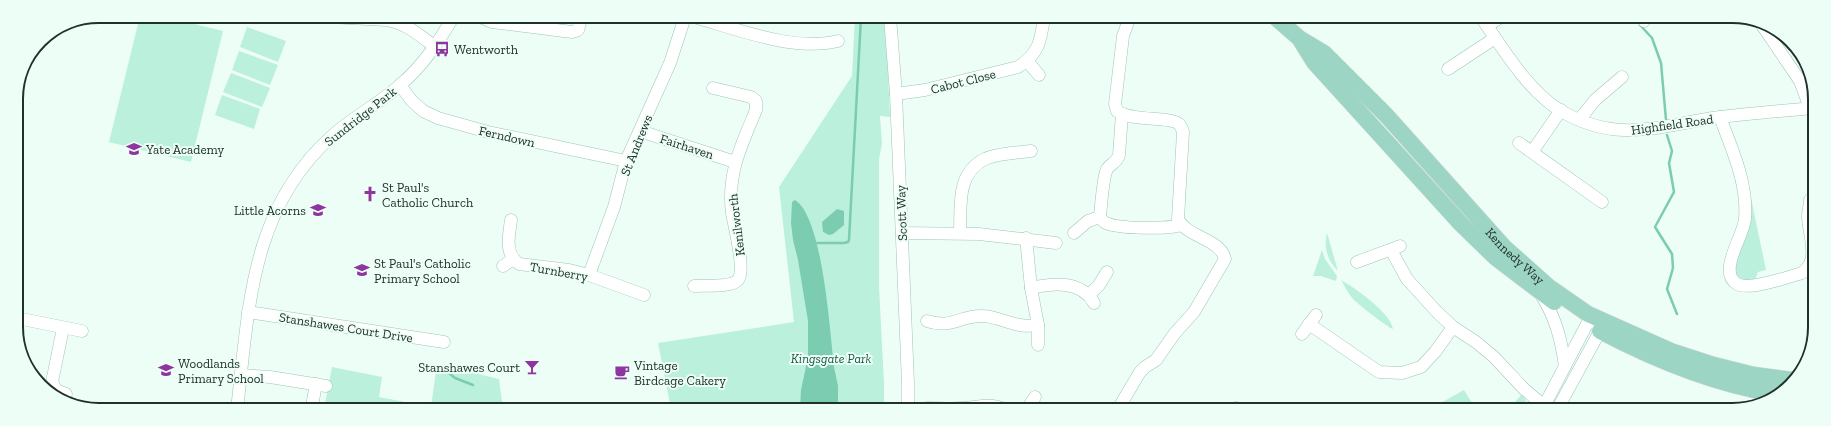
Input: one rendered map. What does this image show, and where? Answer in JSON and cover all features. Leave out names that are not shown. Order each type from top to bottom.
[{"type":"main road","name":"Kennedy Way","points":[[1282,23],[1299,38],[1324,53],[1386,115],[1504,248],[1549,287],[1593,321],[1633,349],[1671,365],[1709,379],[1753,391],[1769,393]]},
{"type":"main road","name":"Kennedy Way","points":[[1299,38],[1319,68],[1461,224],[1496,258],[1541,294],[1593,321],[1671,351],[1707,363],[1754,375],[1787,379]]},
{"type":"street","points":[[399,23],[409,27],[435,47]]},
{"type":"street","name":"Sundridge Park","points":[[238,403],[248,312],[258,260],[269,226],[281,199],[294,177],[310,157],[333,135],[400,86],[435,47],[450,23]]},
{"type":"street","points":[[500,23],[572,32],[578,30],[580,23]]},
{"type":"street","name":"St Andrews","points":[[588,275],[614,207],[626,161],[675,50],[683,23]]},
{"type":"street","points":[[715,23],[758,35],[799,43],[829,43],[838,41]]},
{"type":"street","name":"Scott Way","points":[[890,23],[896,94],[908,403]]},
{"type":"street","points":[[1039,75],[1027,62],[1037,49],[1042,38],[1043,23]]},
{"type":"street","points":[[1122,403],[1140,372],[1145,366],[1156,360],[1175,333],[1194,312],[1225,259],[1221,250],[1181,225],[1178,219],[1183,132],[1180,125],[1174,121],[1129,117],[1117,111],[1115,104],[1123,36],[1128,23]]},
{"type":"street","name":"Highfield Road","points":[[1485,23],[1530,83],[1561,110],[1580,120],[1605,129],[1632,131],[1720,117],[1808,108]]},
{"type":"street","points":[[1766,31],[1800,81],[1808,99]]},
{"type":"street","points":[[1448,69],[1496,38]]},
{"type":"street","name":"Cabot Close","points":[[896,94],[925,90],[999,72],[1018,67],[1027,62]]},
{"type":"street","points":[[1580,120],[1595,100],[1622,77]]},
{"type":"street","name":"Ferndown","points":[[400,86],[411,100],[423,111],[438,118],[488,132],[626,161]]},
{"type":"street","name":"Kenilworth","points":[[694,286],[731,284],[738,279],[741,274],[740,254],[731,197],[735,162],[756,110],[756,101],[751,97],[713,88]]},
{"type":"street","points":[[1532,152],[1561,110]]},
{"type":"street","points":[[1100,217],[1106,173],[1109,167],[1117,161],[1119,155],[1122,114]]},
{"type":"street","points":[[1720,117],[1744,188],[1745,220],[1731,257],[1730,270],[1732,278],[1738,284],[1747,286],[1802,273],[1808,268]]},
{"type":"street","name":"Fairhaven","points":[[640,131],[735,162]]},
{"type":"street","points":[[1519,143],[1602,202]]},
{"type":"street","points":[[960,233],[963,183],[970,170],[985,159],[1031,152]]},
{"type":"street","points":[[1808,199],[1808,216]]},
{"type":"street","points":[[1100,217],[1107,224],[1136,227],[1167,228],[1181,225]]},
{"type":"street","points":[[1074,233],[1088,221],[1100,217]]},
{"type":"street","name":"Turnberry","points":[[511,220],[508,243],[508,262],[549,266],[588,275],[644,295]]},
{"type":"street","points":[[902,233],[960,233],[1026,238],[1056,243]]},
{"type":"street","points":[[1026,238],[1031,288],[1038,325],[1038,344]]},
{"type":"street","points":[[1357,262],[1395,248],[1407,279],[1453,327],[1476,342],[1494,357],[1539,403]]},
{"type":"street","points":[[1031,288],[1046,284],[1062,284],[1092,299],[1107,272]]},
{"type":"street","points":[[1541,294],[1559,330],[1565,366]]},
{"type":"street","name":"Stanshawes Court Drive","points":[[248,312],[444,342]]},
{"type":"street","points":[[927,321],[939,325],[950,324],[982,316],[1016,326],[1028,327],[1038,325]]},
{"type":"street","points":[[23,320],[82,331]]},
{"type":"street","points":[[1548,403],[1565,366],[1593,321]]},
{"type":"street","points":[[1560,403],[1593,321]]},
{"type":"street","points":[[1309,324],[1379,372],[1402,373],[1421,367],[1435,352],[1453,327]]},
{"type":"street","points":[[55,389],[52,382],[63,328]]},
{"type":"street","points":[[241,375],[270,377],[321,385],[313,403]]},
{"type":"street","points":[[58,391],[66,394]]},
{"type":"street","points":[[1031,403],[1035,397]]},
{"type":"green space","points":[[138,23],[190,23],[223,31],[191,162],[109,142]]},
{"type":"green space","name":"Kingsgate Park","points":[[855,23],[885,23],[890,117],[880,116],[882,144],[879,159],[879,287],[884,403],[670,403],[658,343],[794,322],[779,187],[852,76]]},
{"type":"green space","points":[[247,27],[286,41],[278,62],[240,47]]},
{"type":"green space","points":[[239,51],[278,65],[270,85],[232,70]]},
{"type":"green space","points":[[231,73],[270,88],[262,107],[223,92]]},
{"type":"green space","points":[[222,95],[260,109],[254,129],[215,115]]},
{"type":"green space","points":[[1751,198],[1766,270],[1758,272],[1755,280],[1744,282],[1735,276],[1733,266],[1747,199]]},
{"type":"green space","points":[[1327,233],[1338,271],[1327,254]]},
{"type":"green space","points":[[1322,250],[1325,259],[1337,276],[1336,281],[1321,276],[1313,276]]},
{"type":"green space","points":[[1341,280],[1372,302],[1386,316],[1393,329],[1353,299]]},
{"type":"green space","points":[[437,364],[499,379],[502,403],[432,403]]},
{"type":"green space","points":[[332,367],[382,377],[379,397],[410,403],[325,403]]},
{"type":"green space","points":[[1464,390],[1472,403],[1441,403]]},
{"type":"green space","points":[[1522,394],[1527,403],[1514,403]]},
{"type":"shaded area","points":[[795,200],[805,211],[819,251],[824,277],[834,367],[838,386],[838,403],[800,403],[801,390],[808,357],[808,321],[798,260],[793,240],[791,223],[792,202]]},
{"type":"shaded area","points":[[837,209],[844,211],[844,225],[833,234],[829,235],[823,232],[822,222]]},
{"type":"waterway","points":[[817,243],[844,243],[848,242],[849,240],[861,23]]},
{"type":"waterway","points":[[1640,25],[1652,38],[1661,63],[1666,120]]},
{"type":"waterway","points":[[1667,135],[1672,151],[1669,163],[1674,192],[1655,227],[1672,254],[1673,268],[1667,289],[1677,314]]},
{"type":"waterway","points":[[444,369],[455,378],[473,385]]},
{"type":"place","name":"Wentworth","points":[[442,49]]},
{"type":"place","name":"Yate Academy","points":[[134,149]]},
{"type":"place","name":"St Paul's Catholic Church","points":[[370,194]]},
{"type":"place","name":"Little Acorns","points":[[318,210]]},
{"type":"place","name":"St Paul's Catholic Primary School","points":[[362,270]]},
{"type":"place","name":"Stanshawes Court","points":[[532,367]]},
{"type":"place","name":"Woodlands Primary School","points":[[166,370]]},
{"type":"place","name":"Vintage Birdcage Cakery","points":[[622,372]]}]
